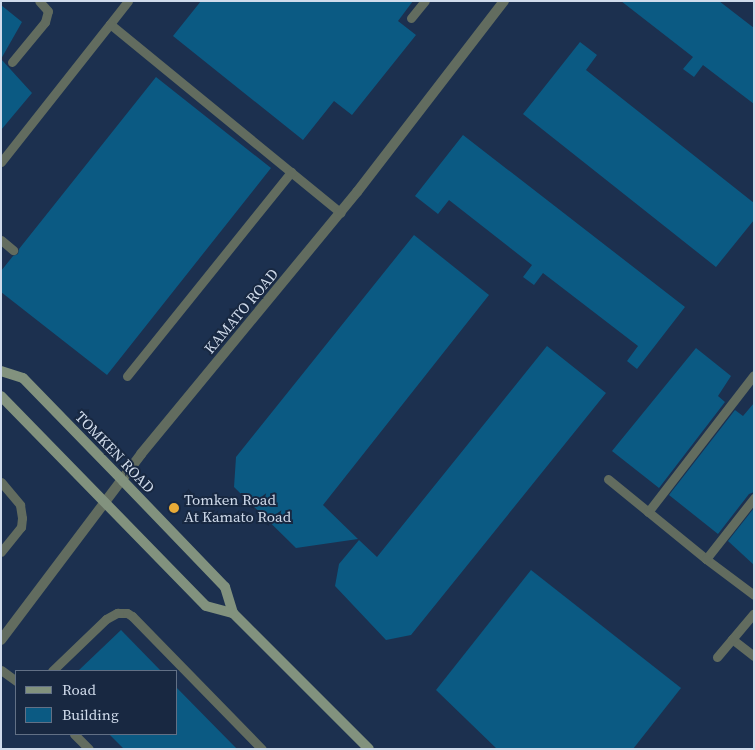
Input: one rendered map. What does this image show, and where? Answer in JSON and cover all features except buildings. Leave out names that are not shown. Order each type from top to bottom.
[{"type":"main road","name":"TOMKEN ROAD","points":[[1,370],[23,378],[225,587],[233,613],[369,749]]},
{"type":"main road","points":[[1,396],[206,606],[233,613]]},
{"type":"street","name":"KAMATO ROAD","points":[[1,640],[106,504],[141,454],[341,213],[504,1]]},
{"type":"lane","points":[[12,62],[45,22],[48,11],[39,1]]},
{"type":"lane","points":[[1,162],[128,1]]},
{"type":"lane","points":[[411,18],[425,1]]},
{"type":"lane","points":[[110,24],[341,213]]},
{"type":"lane","points":[[127,376],[291,172]]},
{"type":"lane","points":[[1,240],[13,250]]},
{"type":"lane","points":[[648,512],[754,375]]},
{"type":"lane","points":[[608,479],[706,559],[754,594]]},
{"type":"lane","points":[[1,482],[20,504],[22,518],[21,527],[1,552]]},
{"type":"lane","points":[[706,559],[754,498]]},
{"type":"lane","points":[[53,670],[106,619],[117,613],[126,613],[132,616],[262,749]]},
{"type":"lane","points":[[717,657],[754,613]]},
{"type":"lane","points":[[732,639],[754,656]]},
{"type":"lane","points":[[1,670],[15,680]]},
{"type":"lane","points":[[75,735],[89,749]]},
{"type":"shaded area","points":[[1,1],[754,1],[754,749],[1,749]]},
{"type":"place","name":"Tomken Road At Kamato Road","points":[[174,508]]}]
